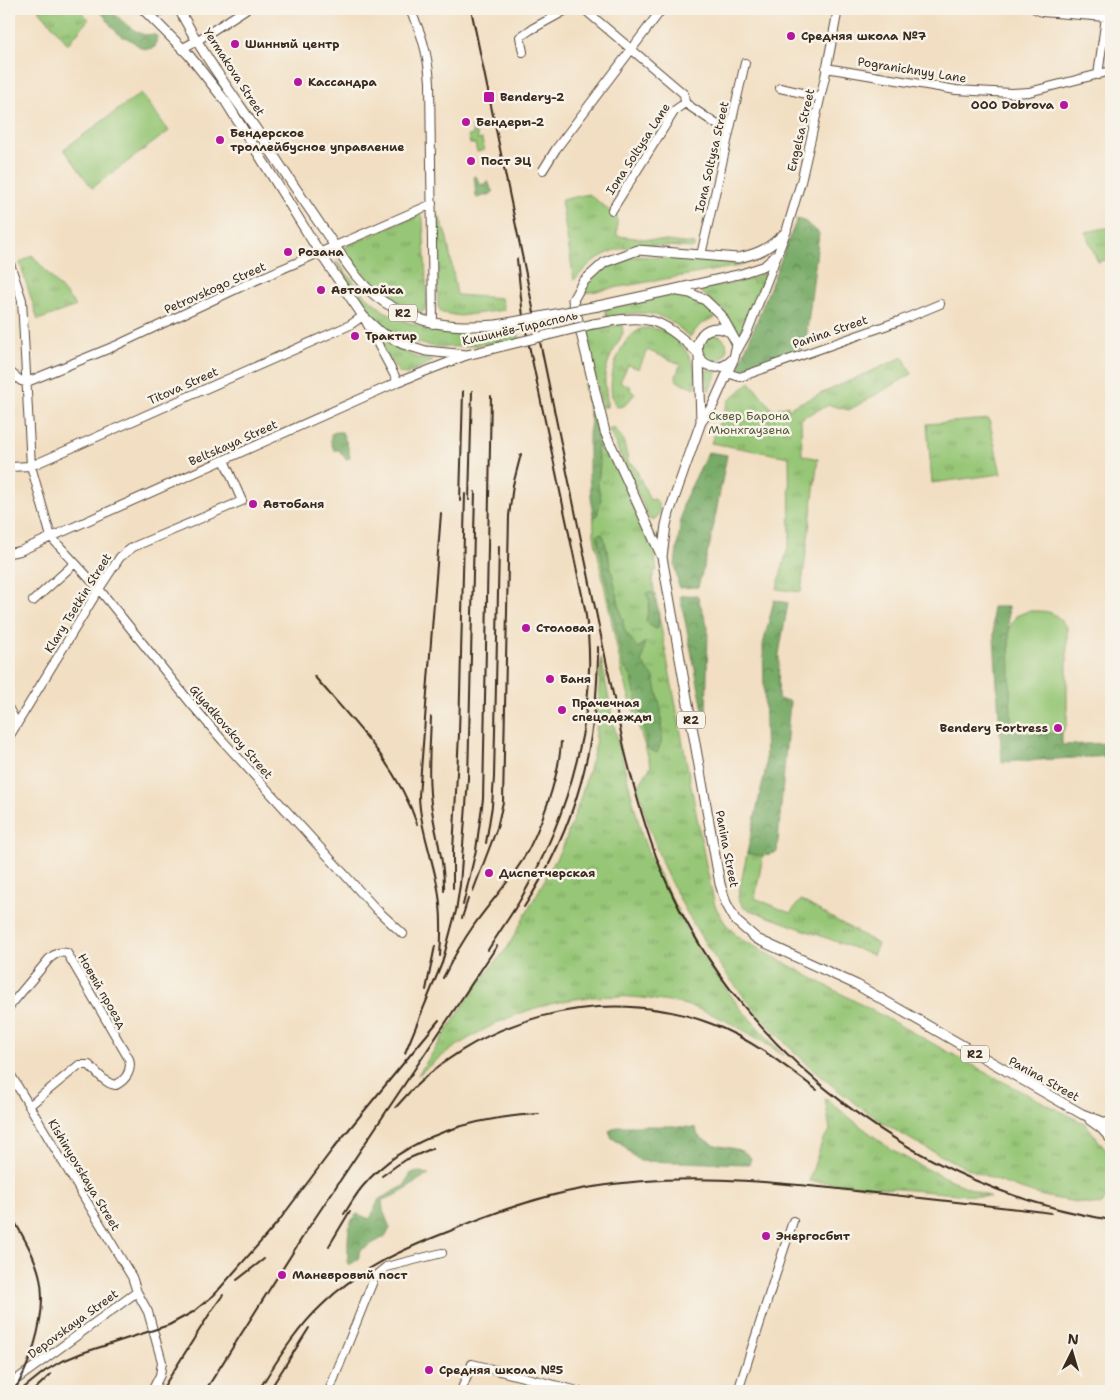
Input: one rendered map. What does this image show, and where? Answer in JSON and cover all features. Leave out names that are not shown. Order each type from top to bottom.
[{"type":"main road","points":[[144,9],[152,12],[163,9]]},
{"type":"main road","name":"Yermakova Street","points":[[144,9],[182,48],[226,102],[320,253]]},
{"type":"main road","name":"Yermakova Street","points":[[179,9],[335,247]]},
{"type":"main road","points":[[662,557],[605,432],[573,300],[583,282],[605,262],[638,250],[738,258],[753,255],[770,247],[786,232]]},
{"type":"main road","name":"R2","points":[[335,247],[364,286],[383,302],[407,316],[433,324],[453,327],[496,325],[672,290],[690,293],[705,300],[721,314],[737,344],[735,354],[712,407],[701,422]]},
{"type":"main road","name":"Кишинёв-Тирасполь","points":[[320,253],[363,316],[380,332],[403,344],[426,351],[467,355],[593,324],[641,318],[656,322],[676,334],[698,355]]},
{"type":"main road","points":[[730,332],[722,328],[706,330],[700,336],[697,344],[698,355],[704,362],[716,367],[724,366],[735,354]]},
{"type":"main road","name":"R2","points":[[698,355],[701,422]]},
{"type":"main road","name":"Panina Street","points":[[701,422],[669,512],[662,557],[720,884],[726,903],[736,921],[757,939],[857,985],[1009,1074],[1082,1114]]},
{"type":"main road","name":"R2","points":[[1082,1114],[1111,1125]]},
{"type":"main road","name":"R2","points":[[1082,1114],[1101,1128],[1111,1139]]},
{"type":"street","points":[[182,48],[246,9]]},
{"type":"street","points":[[409,9],[416,20],[425,47],[430,73],[433,324]]},
{"type":"street","points":[[522,52],[520,37],[568,9]]},
{"type":"street","points":[[582,9],[632,48],[684,94],[685,103],[728,132]]},
{"type":"street","points":[[543,170],[556,149],[662,9]]},
{"type":"street","name":"Engelsa Street","points":[[735,354],[747,333],[786,232],[801,182],[838,9]]},
{"type":"street","points":[[1035,9],[1042,12],[1106,17],[1098,75]]},
{"type":"street","name":"Iona Soltysa Street","points":[[701,256],[745,63]]},
{"type":"street","name":"Pogranichnyy Lane","points":[[826,68],[956,90],[1012,93],[1029,92],[1111,71]]},
{"type":"street","points":[[780,88],[820,97]]},
{"type":"street","name":"Iona Soltysa Lane","points":[[612,210],[675,110],[685,103]]},
{"type":"street","name":"Petrovskogo Street","points":[[27,382],[115,346],[245,286],[432,204]]},
{"type":"street","points":[[672,290],[740,274],[764,266],[777,254]]},
{"type":"street","points":[[9,262],[22,300],[31,466],[51,537]]},
{"type":"street","name":"Panina Street","points":[[727,373],[740,377],[899,321],[940,304]]},
{"type":"street","points":[[363,316],[398,382]]},
{"type":"street","name":"Titova Street","points":[[9,467],[31,466],[350,325],[363,316]]},
{"type":"street","name":"Beltskaya Street","points":[[9,553],[20,551],[398,382],[467,355]]},
{"type":"street","points":[[9,371],[21,381],[27,382]]},
{"type":"street","name":"Klary Tsetkin Street","points":[[9,737],[120,557],[133,547],[242,500],[224,460]]},
{"type":"street","name":"Glyadkovskoy Street","points":[[51,537],[99,589],[223,741],[376,909],[404,934]]},
{"type":"street","points":[[32,601],[75,563]]},
{"type":"street","points":[[9,709],[17,724]]},
{"type":"street","name":"Новый проезд","points":[[9,1008],[49,959],[55,954],[67,953],[130,1064],[128,1075],[116,1085],[106,1081],[89,1065],[79,1065],[29,1106]]},
{"type":"street","name":"Kishinyovskaya Street","points":[[9,1072],[132,1277],[136,1292]]},
{"type":"street","points":[[738,1391],[793,1221]]},
{"type":"street","points":[[329,1391],[375,1276],[386,1267],[442,1254]]},
{"type":"street","name":"Depovskaya Street","points":[[9,1385],[136,1292],[148,1312],[162,1362],[160,1375],[152,1391]]},
{"type":"street","points":[[461,1391],[472,1364],[578,1391]]},
{"type":"green space","points":[[38,9],[79,9],[89,19],[68,44]]},
{"type":"green space","points":[[96,9],[111,9],[121,20],[138,32],[144,35],[157,36],[155,47],[150,49],[143,48],[121,36]]},
{"type":"green space","points":[[141,93],[169,131],[92,188],[64,149]]},
{"type":"green space","points":[[475,125],[478,140],[482,139],[484,150],[477,152],[475,144],[470,144],[468,136],[473,135],[472,126]]},
{"type":"green space","points":[[474,176],[476,176],[480,184],[483,185],[488,181],[491,189],[494,191],[491,194],[477,198]]},
{"type":"green space","points":[[589,194],[617,217],[617,236],[694,244],[694,248],[641,246],[616,250],[603,255],[591,263],[574,280],[561,200]]},
{"type":"green space","points":[[419,214],[423,218],[427,300],[427,307],[424,311],[420,312],[392,298],[378,287],[365,275],[343,248]]},
{"type":"green space","points":[[435,216],[439,216],[447,238],[457,295],[501,298],[504,310],[460,316],[442,313],[438,307]]},
{"type":"green space","points":[[797,219],[804,221],[819,233],[805,348],[742,369],[739,366]]},
{"type":"green space","points":[[1111,227],[1111,258],[1098,262],[1085,232]]},
{"type":"green space","points":[[32,255],[76,306],[38,320],[20,263]]},
{"type":"green space","points":[[638,256],[738,263],[762,256],[739,266],[585,293],[590,282],[604,269]]},
{"type":"green space","points":[[336,261],[367,297],[384,311],[407,322],[432,330],[479,337],[518,332],[520,339],[447,347],[436,347],[414,342],[392,332],[366,310]]},
{"type":"green space","points":[[763,273],[765,274],[741,333],[736,334],[722,309],[701,291],[751,279]]},
{"type":"green space","points":[[670,293],[696,299],[705,305],[715,318],[700,325],[690,337],[677,325],[656,315],[632,313],[607,317],[605,309]]},
{"type":"green space","points":[[622,325],[623,333],[612,353],[606,370],[607,407],[602,407],[585,330]]},
{"type":"green space","points":[[642,328],[654,328],[672,336],[678,341],[689,356],[695,372],[695,388],[677,381],[676,377],[680,364],[647,350],[639,369],[628,365],[620,382],[631,387],[630,390],[635,394],[624,406],[617,407],[611,392],[615,364],[627,340]]},
{"type":"green space","points":[[714,335],[723,339],[727,348],[723,357],[714,361],[705,357],[701,348],[705,339]]},
{"type":"green space","points":[[380,340],[415,357],[433,361],[407,374],[399,373],[379,342]]},
{"type":"green space","name":"Сквер Барона Мюнхгаузена","points":[[903,357],[912,374],[849,410],[829,405],[801,418],[802,455],[818,459],[801,592],[777,589],[790,539],[789,457],[711,443],[729,400],[750,382],[773,410],[788,405],[788,410],[793,406]]},
{"type":"green space","points":[[705,370],[718,371],[709,391]]},
{"type":"green space","points":[[584,384],[589,384],[599,424],[597,453],[600,464],[598,485],[601,499],[597,516],[593,516],[589,476],[589,433],[591,422]]},
{"type":"green space","points":[[989,419],[1001,474],[932,483],[927,424]]},
{"type":"green space","points":[[613,427],[623,439],[629,464],[634,465],[650,500],[655,499],[658,505],[659,514],[655,519],[651,520],[649,518],[609,430]]},
{"type":"green space","points":[[342,432],[350,458],[346,459],[339,450],[334,450],[331,443],[331,434]]},
{"type":"green space","points":[[601,438],[653,547],[657,571],[654,571],[652,579],[706,865],[715,906],[725,923],[739,938],[1011,1086],[1086,1124],[1111,1157],[1111,1197],[1099,1205],[1039,1195],[991,1178],[945,1158],[861,1108],[823,1078],[787,1045],[753,1008],[705,943],[666,873],[650,830],[638,787],[651,766],[622,673],[594,535],[592,470]]},
{"type":"green space","points":[[708,452],[727,455],[710,544],[698,587],[679,588],[675,565],[683,503]]},
{"type":"green space","points":[[601,533],[604,537],[625,631],[638,648],[645,642],[642,662],[654,678],[661,710],[662,740],[657,753],[647,748],[632,678],[623,664],[597,535]]},
{"type":"green space","points":[[648,592],[655,594],[659,611],[658,628],[656,629],[646,621],[650,601],[646,594]]},
{"type":"green space","points":[[697,595],[708,627],[706,724],[680,596]]},
{"type":"green space","points":[[774,600],[788,603],[779,654],[778,699],[790,701],[777,852],[763,856],[747,853],[766,767],[763,645]]},
{"type":"green space","points":[[992,607],[1008,607],[1011,719],[1029,734],[1062,733],[1062,745],[1111,743],[1111,756],[1002,762]]},
{"type":"green space","points":[[1028,611],[1051,613],[1059,618],[1067,628],[1067,724],[1062,733],[1029,734],[1017,732],[1011,719],[1009,628],[1016,616]]},
{"type":"green space","points":[[601,658],[614,726],[642,836],[650,857],[698,949],[740,1008],[783,1055],[724,1020],[686,1005],[623,997],[591,997],[559,1002],[529,1010],[500,1022],[444,1055],[418,1075],[476,986],[508,947],[564,844],[579,803],[595,748]]},
{"type":"green space","points":[[747,853],[763,856],[755,898],[790,913],[801,900],[878,944],[873,955],[744,908],[738,898]]},
{"type":"green space","points":[[825,1098],[870,1134],[899,1154],[933,1172],[990,1197],[809,1181],[823,1139],[830,1131]]},
{"type":"green space","points":[[620,1126],[696,1128],[698,1136],[718,1146],[743,1151],[751,1158],[749,1164],[640,1161],[612,1138],[609,1131]]},
{"type":"green space","points":[[421,1172],[429,1175],[419,1179],[402,1192],[382,1200],[383,1210],[390,1228],[386,1236],[359,1251],[359,1259],[349,1265],[347,1262],[348,1236],[353,1218],[357,1214],[370,1219],[379,1199],[404,1186],[411,1173]]},
{"type":"railway","points":[[471,9],[625,752],[643,818],[666,881],[700,945],[742,1004],[791,1058],[847,1106],[908,1146],[972,1179],[1041,1204],[1111,1220]]},
{"type":"railway","points":[[488,950],[519,902],[553,834],[577,761],[588,685],[589,647],[585,609],[523,317],[517,259]]},
{"type":"railway","points":[[460,501],[463,391]]},
{"type":"railway","points":[[469,500],[472,391]]},
{"type":"railway","points":[[463,905],[476,850],[483,799],[491,396]]},
{"type":"railway","points":[[473,891],[497,828],[503,802],[509,516],[513,485],[521,454]]},
{"type":"railway","points":[[405,1053],[442,963],[456,911],[460,885],[468,779],[475,492]]},
{"type":"railway","points":[[453,888],[465,494]]},
{"type":"railway","points":[[440,956],[439,898],[423,828],[419,796],[441,513]]},
{"type":"railway","points":[[486,843],[492,806],[494,777],[499,546]]},
{"type":"railway","points":[[524,907],[558,846],[581,783],[594,717],[598,647]]},
{"type":"railway","points":[[314,676],[373,745],[398,783],[409,803],[417,824]]},
{"type":"railway","points":[[431,717],[430,787],[432,810],[443,870],[444,891]]},
{"type":"railway","points":[[443,978],[470,931],[517,869],[529,849],[553,788],[561,742]]},
{"type":"railway","points":[[462,918],[468,899]]},
{"type":"railway","points":[[426,990],[435,946]]},
{"type":"railway","points":[[205,1391],[309,1227],[497,946]]},
{"type":"railway","points":[[396,1107],[426,1076],[461,1051],[500,1031],[541,1016],[584,1008],[627,1007],[670,1012],[712,1024],[754,1045],[817,1090]]},
{"type":"railway","points":[[20,1391],[45,1371],[60,1362],[169,1325],[193,1312],[214,1295],[278,1222],[332,1150],[439,1020]]},
{"type":"railway","points":[[344,1214],[360,1189],[380,1168],[421,1142],[444,1132],[491,1119],[539,1114]]},
{"type":"railway","points":[[382,1176],[403,1161],[433,1148]]},
{"type":"railway","points":[[258,1391],[304,1324],[323,1304],[351,1280],[382,1261],[415,1245],[517,1205],[569,1191],[654,1180],[755,1181],[1051,1213]]},
{"type":"railway","points":[[329,1246],[350,1211]]},
{"type":"railway","points":[[9,1212],[35,1261],[42,1291],[42,1307],[34,1346],[26,1369],[14,1391]]},
{"type":"railway","points":[[237,1280],[264,1259]]},
{"type":"railway","points":[[161,1391],[223,1295]]},
{"type":"railway","points":[[269,1391],[309,1328]]},
{"type":"railway","points":[[33,1391],[51,1374]]},
{"type":"place","name":"Средняя школа №7","points":[[791,36]]},
{"type":"place","name":"Шинный центр","points":[[235,44]]},
{"type":"place","name":"Кассандра","points":[[298,82]]},
{"type":"place","name":"Bendery-2","points":[[489,97]]},
{"type":"place","name":"OOO Dobrova","points":[[1064,105]]},
{"type":"place","name":"Бендеры-2","points":[[466,122]]},
{"type":"place","name":"Бендерское троллейбусное управление","points":[[220,140]]},
{"type":"place","name":"Пост ЭЦ","points":[[471,161]]},
{"type":"place","name":"Розана","points":[[288,252]]},
{"type":"place","name":"Автомойка","points":[[321,290]]},
{"type":"place","name":"Трактир","points":[[355,336]]},
{"type":"place","name":"Автобаня","points":[[253,504]]},
{"type":"place","name":"Столовая","points":[[526,628]]},
{"type":"place","name":"Баня","points":[[550,679]]},
{"type":"place","name":"Прачечная спецодежды","points":[[562,710]]},
{"type":"place","name":"Bendery Fortress","points":[[1058,728]]},
{"type":"place","name":"Диспетчерская","points":[[489,873]]},
{"type":"place","name":"Энергосбыт","points":[[766,1236]]},
{"type":"place","name":"Маневровый пост","points":[[282,1275]]},
{"type":"place","name":"Средняя школа №5","points":[[429,1370]]}]
